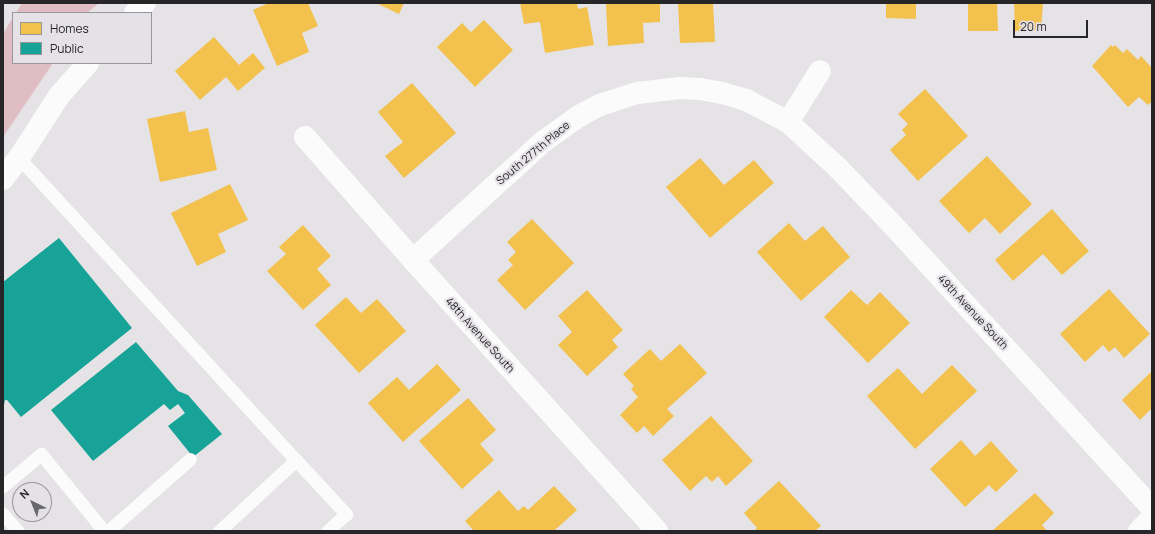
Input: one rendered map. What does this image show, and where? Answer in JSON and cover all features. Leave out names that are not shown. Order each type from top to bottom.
[{"type":"street","points":[[137,12],[145,3]]},
{"type":"street","points":[[3,179],[19,158],[59,96],[87,64]]},
{"type":"street","points":[[788,122],[820,71]]},
{"type":"street","name":"South 277th Place","points":[[413,260],[544,141],[579,116],[600,105],[638,93],[659,89],[700,89]]},
{"type":"street","name":"49th Avenue South","points":[[700,89],[722,93],[746,100],[788,122],[813,144],[889,221],[1152,508]]},
{"type":"street","name":"48th Avenue South","points":[[305,137],[413,260],[657,531]]},
{"type":"street","points":[[1139,531],[1152,518]]},
{"type":"lane","points":[[19,158],[346,514],[327,531]]},
{"type":"lane","points":[[3,486],[41,454],[104,531]]},
{"type":"lane","points":[[108,531],[190,459]]},
{"type":"lane","points":[[219,531],[296,460]]},
{"type":"lane","points":[[3,514],[18,531]]},
{"type":"shaded area","points":[[22,3],[99,3],[88,12],[17,12]]},
{"type":"shaded area","points":[[12,19],[12,64],[52,64],[3,137],[3,34]]},
{"type":"building: Homes","points":[[269,3],[308,3],[318,26],[302,33],[309,52],[277,66],[253,10]]},
{"type":"building: Homes","points":[[376,3],[404,3],[399,14]]},
{"type":"building: Homes","points":[[520,3],[577,3],[578,9],[587,7],[594,45],[545,53],[540,22],[524,24]]},
{"type":"building: Homes","points":[[606,3],[660,3],[660,22],[643,23],[644,43],[608,46]]},
{"type":"building: Homes","points":[[678,3],[713,3],[715,42],[680,43]]},
{"type":"building: Homes","points":[[886,3],[916,3],[916,19],[886,18]]},
{"type":"building: Homes","points":[[968,3],[997,3],[998,31],[968,31]]},
{"type":"building: Homes","points":[[1014,3],[1043,3],[1041,30],[1015,31]]},
{"type":"building: Homes","points":[[484,20],[513,50],[475,87],[437,47],[462,23],[471,32]]},
{"type":"building: Homes","points":[[214,37],[239,65],[253,53],[265,68],[238,91],[226,77],[200,100],[175,71]]},
{"type":"building: Homes","points":[[1111,45],[1113,47],[1115,45],[1123,53],[1127,49],[1138,60],[1141,56],[1152,68],[1152,101],[1148,105],[1139,97],[1128,107],[1092,66]]},
{"type":"building: Homes","points":[[412,83],[456,133],[404,178],[385,156],[403,142],[378,112]]},
{"type":"building: Homes","points":[[925,89],[968,136],[918,181],[890,150],[906,135],[902,130],[908,124],[898,114]]},
{"type":"building: Homes","points":[[185,111],[189,132],[208,128],[217,170],[160,182],[147,119]]},
{"type":"building: Homes","points":[[987,156],[1032,204],[1000,234],[985,218],[969,233],[939,201]]},
{"type":"building: Homes","points":[[700,158],[724,185],[754,160],[774,183],[710,238],[666,187]]},
{"type":"building: Homes","points":[[230,184],[248,220],[218,234],[226,252],[197,266],[171,213]]},
{"type":"building: Homes","points":[[1052,209],[1089,251],[1062,275],[1043,254],[1013,281],[995,260]]},
{"type":"building: Homes","points":[[532,219],[574,263],[525,310],[497,280],[513,265],[508,260],[516,252],[507,242]]},
{"type":"building: Homes","points":[[789,223],[805,241],[823,226],[850,257],[801,301],[757,252]]},
{"type":"building: Homes","points":[[303,225],[331,256],[317,269],[331,285],[303,310],[267,271],[286,254],[279,247]]},
{"type":"building: Homes","points":[[1109,289],[1150,334],[1124,358],[1115,347],[1109,352],[1103,345],[1085,362],[1060,334]]},
{"type":"building: Homes","points":[[587,290],[623,330],[612,340],[618,347],[587,376],[558,345],[572,332],[558,316]]},
{"type":"building: Homes","points":[[851,290],[867,305],[880,292],[910,323],[868,363],[824,317]]},
{"type":"building: Homes","points":[[346,297],[361,313],[377,299],[406,331],[359,373],[315,325]]},
{"type":"building: Homes","points":[[680,344],[707,373],[667,409],[674,416],[653,436],[644,426],[637,433],[620,415],[638,397],[631,389],[634,386],[623,374],[650,349],[661,361]]},
{"type":"building: Homes","points":[[437,364],[461,390],[403,442],[368,403],[397,377],[409,390]]},
{"type":"building: Homes","points":[[952,365],[977,391],[915,449],[867,396],[898,368],[922,394]]},
{"type":"building: Homes","points":[[1152,371],[1152,408],[1140,420],[1122,400]]},
{"type":"building: Homes","points":[[468,398],[496,430],[480,444],[494,460],[462,489],[419,441]]},
{"type":"building: Homes","points":[[711,416],[753,461],[726,486],[718,476],[712,482],[706,476],[690,491],[662,460]]},
{"type":"building: Homes","points":[[961,440],[975,456],[991,441],[1018,471],[996,492],[989,485],[965,507],[930,469]]},
{"type":"building: Homes","points":[[779,481],[821,526],[815,531],[754,531],[757,528],[744,513]]},
{"type":"building: Homes","points":[[554,486],[577,510],[554,531],[474,531],[465,521],[499,490],[518,511],[524,506],[528,510]]},
{"type":"building: Homes","points":[[1035,493],[1054,513],[1042,525],[1047,531],[992,531]]},
{"type":"building: Public","points":[[59,238],[132,328],[21,417],[7,400],[5,400],[3,410],[3,282]]},
{"type":"building: Public","points":[[136,342],[178,391],[188,395],[222,434],[193,457],[168,426],[185,413],[178,404],[170,410],[164,404],[93,461],[51,410]]}]
